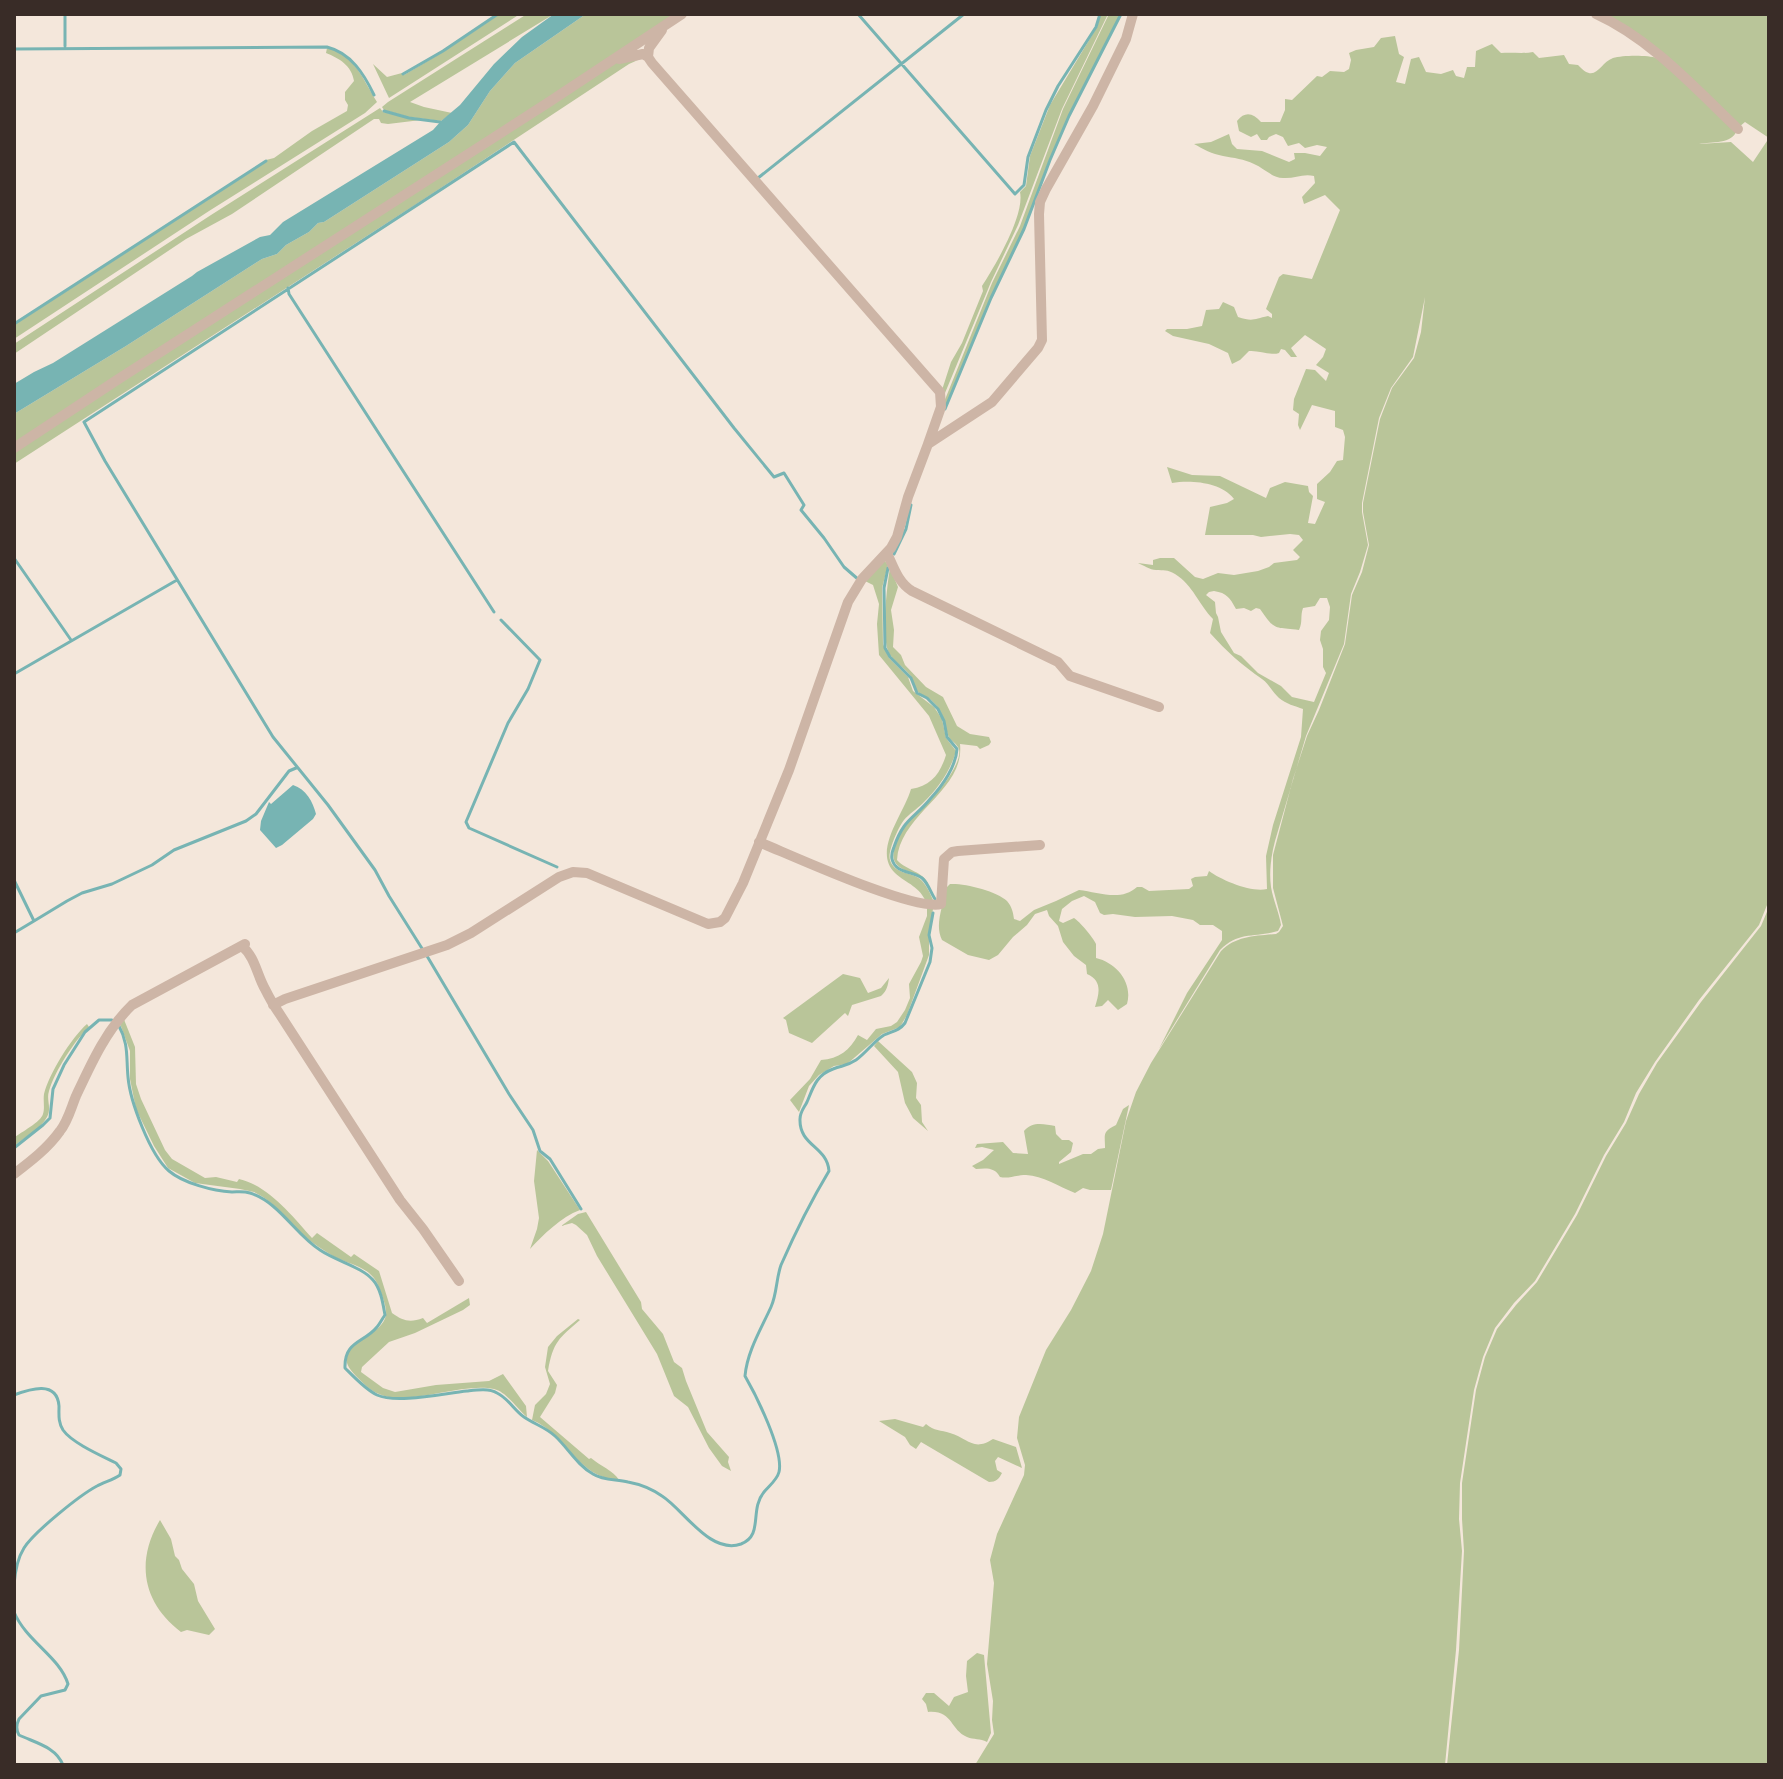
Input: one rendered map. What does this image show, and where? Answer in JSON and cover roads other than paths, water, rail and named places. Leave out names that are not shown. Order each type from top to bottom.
[{"type":"street","points":[[14,448],[682,14]]},
{"type":"street","points":[[928,444],[992,402],[1042,340],[1040,202],[1093,106],[1126,39],[1133,14]]},
{"type":"street","points":[[1596,14],[1644,43],[1738,129]]},
{"type":"street","points":[[648,57],[649,48],[669,22]]},
{"type":"street","points":[[273,1005],[447,945],[559,877],[573,872],[599,877],[708,924],[720,922],[730,911],[789,770],[848,602],[862,579],[887,553],[897,537],[908,497],[941,407],[940,392],[648,57],[643,54],[613,59]]},
{"type":"street","points":[[887,553],[899,579],[912,591],[1058,662],[1070,676],[1159,707]]},
{"type":"street","points":[[759,842],[894,896],[931,906],[941,904],[944,859],[952,852],[1040,845]]},
{"type":"street","points":[[14,1174],[51,1143],[63,1128],[108,1034],[132,1005],[245,944],[273,1005],[400,1200],[459,1281]]},
{"type":"water","points":[[554,14],[586,14],[515,63],[490,91],[468,125],[449,142],[318,223],[277,254],[262,259],[14,414],[14,384],[53,363],[197,272],[260,237],[270,235],[283,222],[433,130],[522,37]]},
{"type":"water","points":[[293,785],[308,796],[316,814],[276,848],[260,830],[261,821],[269,802],[271,804]]},
{"type":"waterway","points":[[65,14],[65,46]]},
{"type":"waterway","points":[[403,74],[498,14]]},
{"type":"waterway","points":[[858,14],[1015,194],[1024,185],[1028,157],[1046,110],[1096,27],[1100,14]]},
{"type":"waterway","points":[[758,178],[964,14]]},
{"type":"waterway","points":[[945,409],[991,298],[1024,229],[1069,116],[1121,14]]},
{"type":"waterway","points":[[14,49],[327,47],[343,54],[356,65],[374,95]]},
{"type":"waterway","points":[[384,111],[440,122]]},
{"type":"waterway","points":[[423,950],[375,870],[273,737],[84,422],[514,142],[734,428],[774,477],[784,473],[804,505],[801,510],[844,567],[859,580]]},
{"type":"waterway","points":[[14,324],[266,161]]},
{"type":"waterway","points":[[288,288],[494,612]]},
{"type":"waterway","points":[[894,554],[906,529],[911,505]]},
{"type":"waterway","points":[[14,558],[71,640]]},
{"type":"waterway","points":[[888,568],[884,588],[885,648],[911,678],[917,693],[938,709],[947,737],[957,749],[948,775],[936,793],[906,824],[892,854],[894,864],[924,880],[935,899]]},
{"type":"waterway","points":[[14,674],[177,580]]},
{"type":"waterway","points":[[501,620],[540,660],[528,689],[508,723],[466,822],[469,828],[557,867]]},
{"type":"waterway","points":[[14,880],[34,921],[82,893],[112,884],[152,865],[174,850],[246,821],[256,814],[289,771],[296,768]]},
{"type":"waterway","points":[[118,1024],[125,1044],[130,1087],[137,1113],[148,1141],[169,1171],[199,1186],[247,1192],[260,1197],[311,1243],[326,1254],[362,1271],[376,1284],[385,1315],[372,1332],[351,1347],[346,1359],[345,1368],[364,1387],[377,1395],[396,1398],[494,1391],[524,1417],[555,1436],[593,1474],[654,1491],[708,1537],[730,1546],[741,1544],[752,1535],[757,1506],[779,1472],[773,1437],[745,1376],[748,1358],[773,1302],[781,1265],[829,1171],[823,1156],[804,1135],[801,1114],[819,1078],[856,1060],[880,1038],[905,1023],[930,962],[932,948],[929,935],[933,913]]},
{"type":"waterway","points":[[14,933],[34,921]]},
{"type":"waterway","points":[[427,956],[533,1130],[540,1151],[550,1159],[581,1209]]},
{"type":"waterway","points":[[14,1148],[50,1118],[53,1089],[85,1032],[99,1020],[112,1020]]},
{"type":"waterway","points":[[14,1395],[42,1388],[53,1392],[59,1406],[60,1424],[67,1435],[116,1463],[121,1469],[120,1475],[80,1497],[29,1541],[18,1561],[14,1585]]},
{"type":"waterway","points":[[14,1612],[26,1632],[58,1665],[68,1684],[65,1690],[41,1696],[19,1719],[17,1731],[19,1735],[56,1754],[63,1765]]}]
